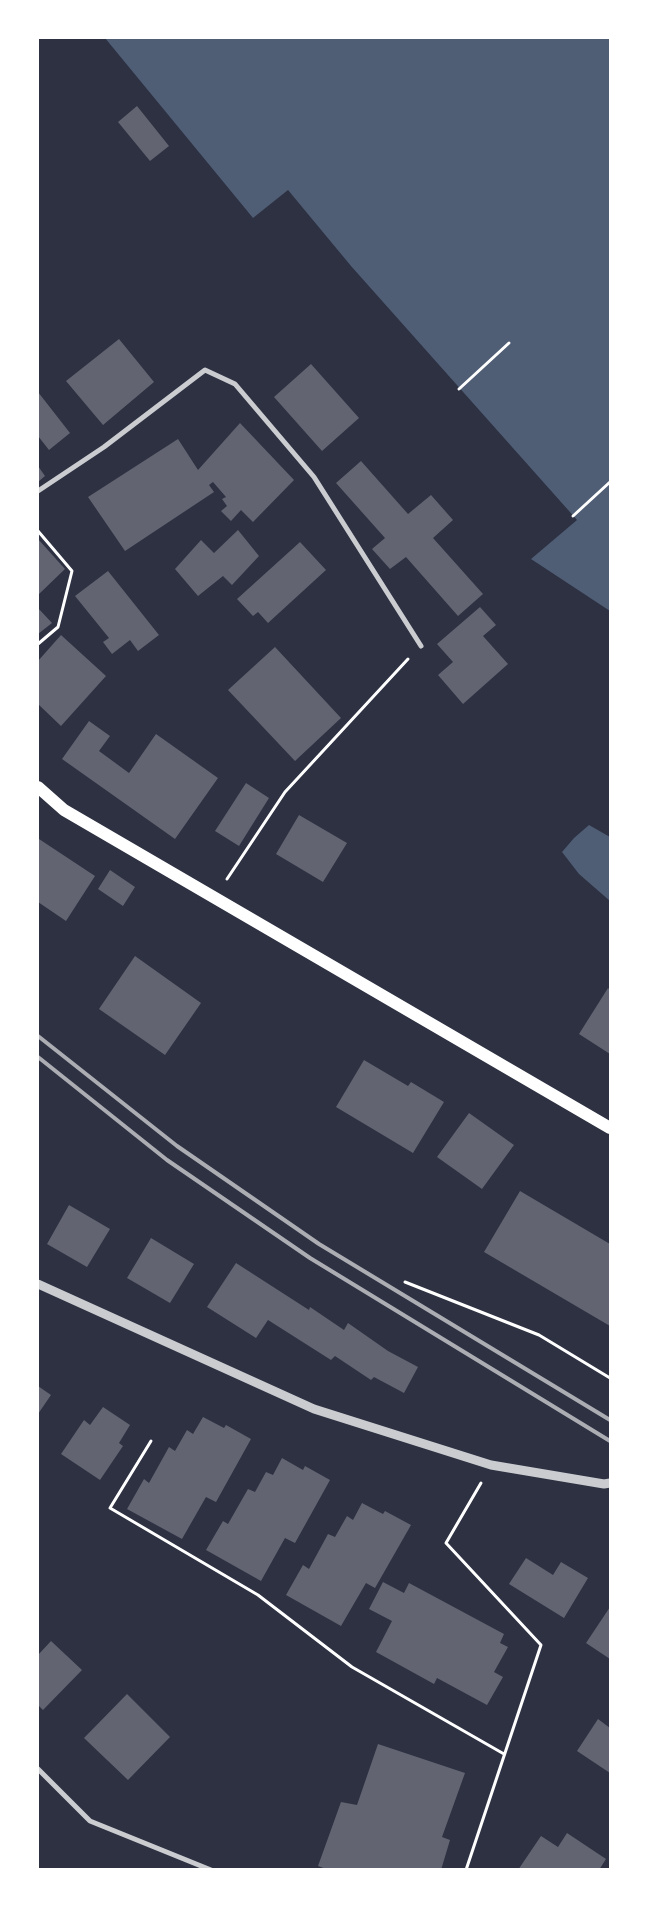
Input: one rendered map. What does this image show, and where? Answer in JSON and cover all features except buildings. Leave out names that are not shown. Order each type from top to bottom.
[{"type":"main road","points":[[38,787],[64,810],[610,1128]]},
{"type":"street","points":[[38,491],[104,447],[205,370],[235,384],[314,477],[421,646]]},
{"type":"street","points":[[38,1284],[314,1409],[491,1465],[604,1484],[610,1483]]},
{"type":"street","points":[[38,1769],[90,1821],[211,1870]]},
{"type":"path","points":[[459,388],[510,343]]},
{"type":"path","points":[[573,516],[610,482]]},
{"type":"path","points":[[38,532],[72,571],[58,627],[38,644]]},
{"type":"path","points":[[214,898],[285,792],[421,646]]},
{"type":"path","points":[[405,1282],[539,1335],[610,1378]]},
{"type":"path","points":[[151,1441],[110,1508],[258,1595],[352,1667],[504,1754]]},
{"type":"path","points":[[466,1870],[540,1645],[446,1544],[491,1465]]},
{"type":"water","points":[[105,38],[610,38],[610,611],[531,559],[577,520],[351,266],[288,190],[253,218]]},
{"type":"water","points":[[589,825],[610,837],[610,901],[579,874],[562,852]]},
{"type":"railway","points":[[38,1036],[177,1146],[319,1244],[610,1420]]},
{"type":"railway","points":[[38,1057],[167,1160],[310,1258],[610,1441]]}]
